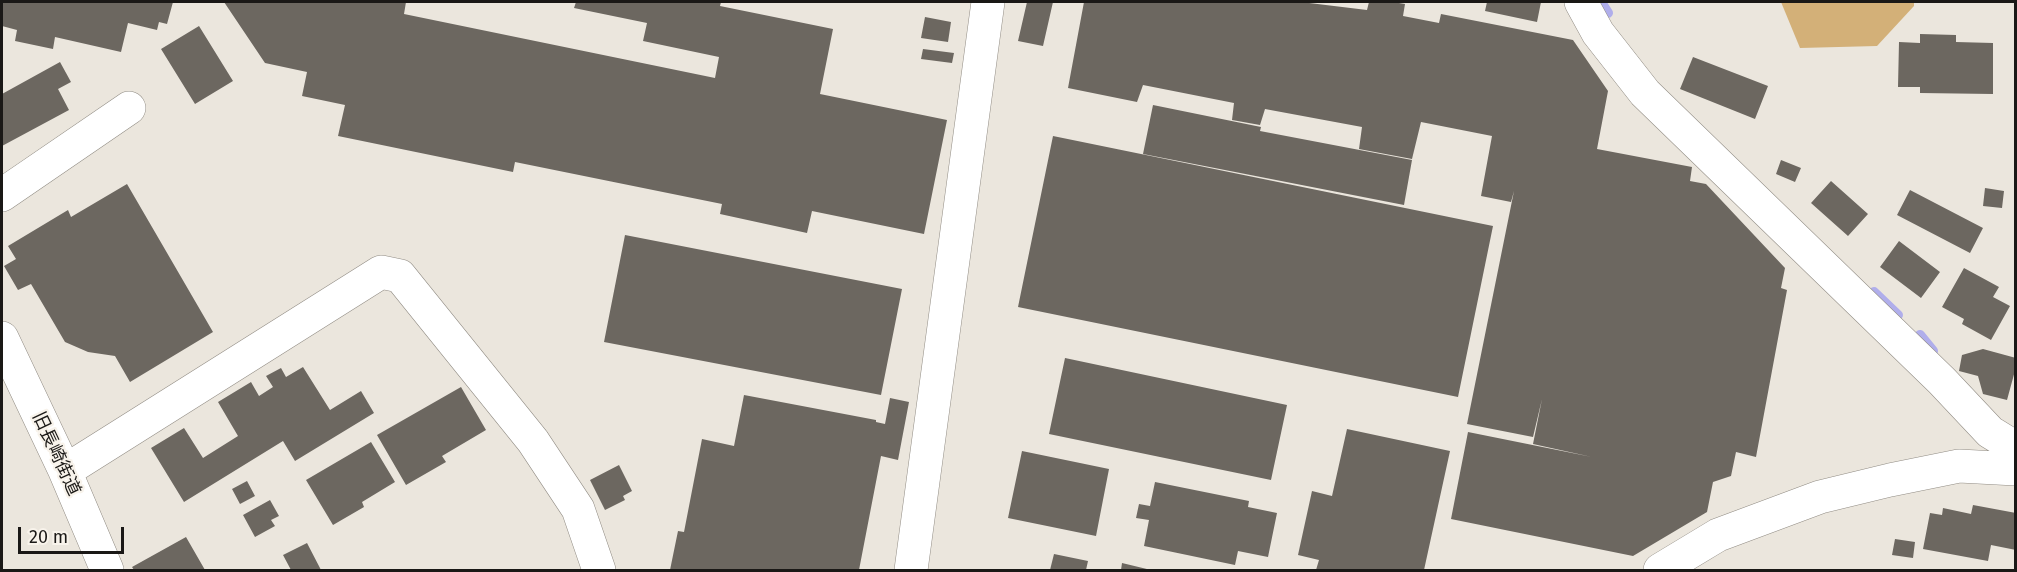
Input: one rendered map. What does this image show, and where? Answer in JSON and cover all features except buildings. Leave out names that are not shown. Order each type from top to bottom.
[{"type":"street","points":[[911,570],[988,2]]},
{"type":"street","points":[[1581,2],[1598,33],[1645,93],[1942,381],[1990,432],[2016,448]]},
{"type":"street","points":[[2,195],[129,108]]},
{"type":"street","points":[[64,471],[381,272],[400,276],[533,441],[578,509],[599,570]]},
{"type":"street","name":"旧長崎街道","points":[[2,338],[107,570]]},
{"type":"street","points":[[1660,570],[1718,535],[1820,497],[1959,466],[2016,469]]},
{"type":"shaded area","points":[[1781,2],[1914,2],[1914,6],[1877,46],[1800,48]]},
{"type":"waterway","points":[[1601,2],[1608,13]]},
{"type":"waterway","points":[[1874,292],[1898,315]]},
{"type":"waterway","points":[[1920,335],[1933,351]]}]
